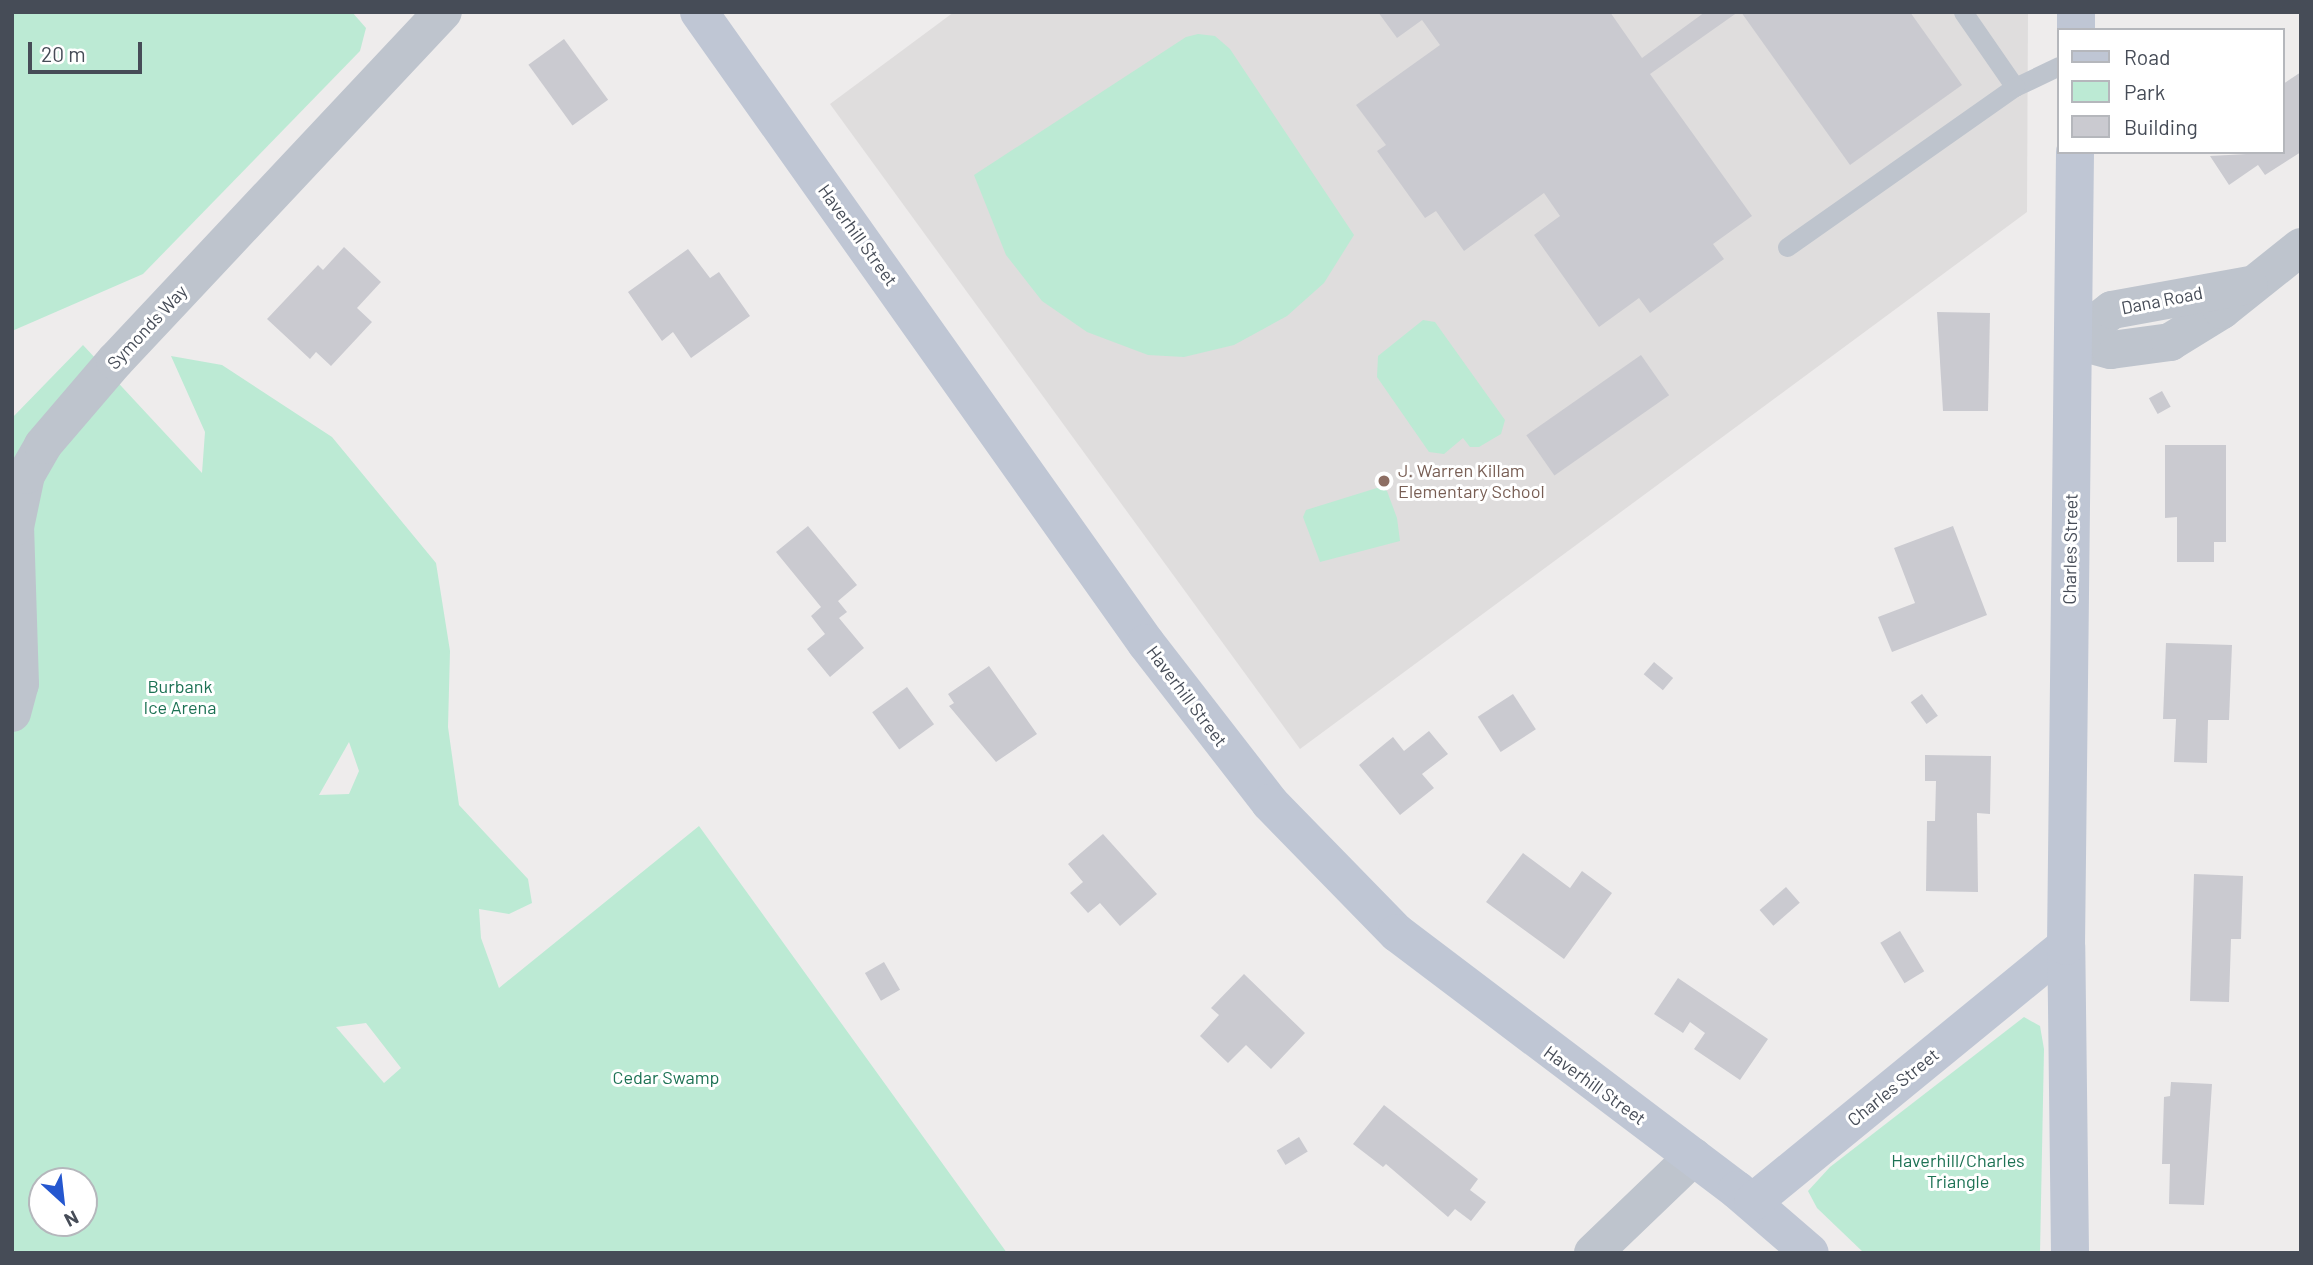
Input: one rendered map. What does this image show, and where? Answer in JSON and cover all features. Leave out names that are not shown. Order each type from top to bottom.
[{"type":"street","name":"Symonds Way","points":[[12,713],[21,673],[15,527],[19,478],[63,418],[443,12]]},
{"type":"street","name":"Haverhill Street","points":[[699,12],[1146,643],[1270,803],[1397,933],[1753,1202],[1810,1253]]},
{"type":"street","name":"Charles Street","points":[[2070,1253],[2066,946],[2075,154]]},
{"type":"street","name":"Dana Road","points":[[2073,340],[2111,350],[2169,342],[2222,310],[2249,285],[2301,247]]},
{"type":"street","name":"Charles Street","points":[[1753,1202],[2066,946]]},
{"type":"street","points":[[1593,1253],[1693,1157]]},
{"type":"lane","points":[[1963,12],[2015,87]]},
{"type":"lane","points":[[1787,247],[2015,87],[2058,66]]},
{"type":"shaded area","name":"J. Warren Killam Elementary School","points":[[954,12],[2028,12],[2027,212],[1300,749],[830,104]]},
{"type":"green space","points":[[12,12],[352,12],[366,28],[360,51],[143,274],[12,331]]},
{"type":"green space","points":[[1198,34],[1215,36],[1230,49],[1354,235],[1324,283],[1287,316],[1234,345],[1184,357],[1148,355],[1087,332],[1042,301],[1006,255],[974,175],[1186,37]]},
{"type":"green space","points":[[1423,320],[1435,322],[1505,420],[1501,434],[1479,447],[1470,447],[1463,438],[1444,454],[1429,452],[1377,377],[1378,356]]},
{"type":"green space","points":[[83,345],[202,473],[205,432],[171,356],[222,365],[332,437],[436,563],[450,651],[448,727],[459,805],[528,879],[532,903],[509,914],[479,909],[481,938],[499,988],[699,826],[1007,1253],[12,1253],[12,418]],"holes":[[[349,742],[359,771],[349,794],[319,795]],[[366,1023],[401,1068],[384,1083],[336,1027]]]},
{"type":"green space","points":[[1380,487],[1387,491],[1397,518],[1400,541],[1320,562],[1303,517],[1306,510]]},
{"type":"green space","name":"Haverhill/Charles Triangle","points":[[2024,1017],[2040,1026],[2044,1049],[2040,1253],[1864,1253],[1817,1208],[1808,1191],[1830,1167]]},
{"type":"building","points":[[1378,12],[1610,12],[1642,58],[1705,12],[1738,12],[1650,74],[1752,216],[1713,244],[1724,259],[1650,313],[1639,298],[1599,327],[1534,235],[1560,216],[1544,193],[1464,251],[1436,211],[1425,218],[1377,151],[1386,145],[1356,105],[1440,45],[1422,20],[1397,38]]},
{"type":"building","points":[[1741,12],[1910,12],[1962,85],[1850,165]]},
{"type":"building","points":[[564,39],[608,100],[572,126],[528,65]]},
{"type":"building","points":[[2301,72],[2301,152],[2265,175],[2258,165],[2229,185],[2210,156],[2285,154],[2285,83]]},
{"type":"building","points":[[344,247],[381,282],[357,308],[372,322],[331,366],[316,352],[310,359],[267,319],[318,265],[323,270]]},
{"type":"building","points":[[688,249],[710,278],[719,272],[750,316],[691,358],[673,332],[662,341],[628,292]]},
{"type":"building","points":[[1937,312],[1990,313],[1988,411],[1943,411]]},
{"type":"building","points":[[1641,355],[1669,395],[1554,475],[1526,435]]},
{"type":"building","points":[[2162,391],[2171,407],[2158,414],[2149,398]]},
{"type":"building","points":[[2165,445],[2226,445],[2226,542],[2214,542],[2214,562],[2177,562],[2177,517],[2165,518]]},
{"type":"building","points":[[808,526],[857,585],[838,601],[847,612],[839,618],[864,648],[830,677],[807,649],[825,634],[811,616],[821,607],[776,552]]},
{"type":"building","points":[[1953,526],[1987,615],[1892,652],[1878,617],[1915,603],[1894,548]]},
{"type":"building","points":[[2166,643],[2232,645],[2229,720],[2208,720],[2207,763],[2174,762],[2176,719],[2163,719]]},
{"type":"building","points":[[1654,662],[1673,678],[1663,690],[1644,674]]},
{"type":"building","points":[[989,666],[1037,734],[996,762],[949,706],[954,703],[948,694]]},
{"type":"building","points":[[907,687],[934,724],[899,749],[872,712]]},
{"type":"building","points":[[1513,694],[1536,729],[1501,752],[1478,717]]},
{"type":"building","points":[[1922,694],[1938,716],[1927,724],[1911,702]]},
{"type":"building","points":[[1429,731],[1448,754],[1422,774],[1434,788],[1400,815],[1359,765],[1393,737],[1404,751]]},
{"type":"building","points":[[1925,755],[1991,756],[1990,814],[1977,813],[1978,892],[1926,891],[1927,821],[1935,821],[1936,781],[1925,781]]},
{"type":"building","points":[[1103,834],[1157,894],[1120,926],[1100,903],[1088,913],[1070,893],[1083,882],[1068,864]]},
{"type":"building","points":[[1523,853],[1570,888],[1582,871],[1612,893],[1564,959],[1486,902]]},
{"type":"building","points":[[2194,874],[2243,876],[2241,939],[2231,939],[2229,1002],[2190,1001]]},
{"type":"building","points":[[1786,887],[1800,903],[1773,926],[1760,910]]},
{"type":"building","points":[[1900,931],[1924,971],[1904,983],[1880,943]]},
{"type":"building","points":[[884,962],[900,990],[881,1001],[865,973]]},
{"type":"building","points":[[1244,974],[1305,1033],[1271,1069],[1246,1045],[1228,1063],[1200,1036],[1219,1015],[1211,1008]]},
{"type":"building","points":[[1678,978],[1768,1039],[1740,1080],[1694,1049],[1705,1033],[1690,1022],[1683,1033],[1654,1014]]},
{"type":"building","points":[[2171,1082],[2212,1084],[2204,1205],[2169,1204],[2170,1164],[2162,1164],[2164,1097],[2170,1096]]},
{"type":"building","points":[[1384,1105],[1478,1179],[1470,1190],[1486,1202],[1471,1221],[1455,1209],[1448,1217],[1386,1164],[1383,1167],[1353,1144]]},
{"type":"building","points":[[1299,1137],[1308,1152],[1285,1165],[1277,1150]]},
{"type":"place","name":"J. Warren Killam Elementary School","points":[[1384,481]]},
{"type":"park label","name":"Burbank Ice Arena","points":[[180,697]]},
{"type":"park label","name":"Cedar Swamp","points":[[666,1077]]}]
